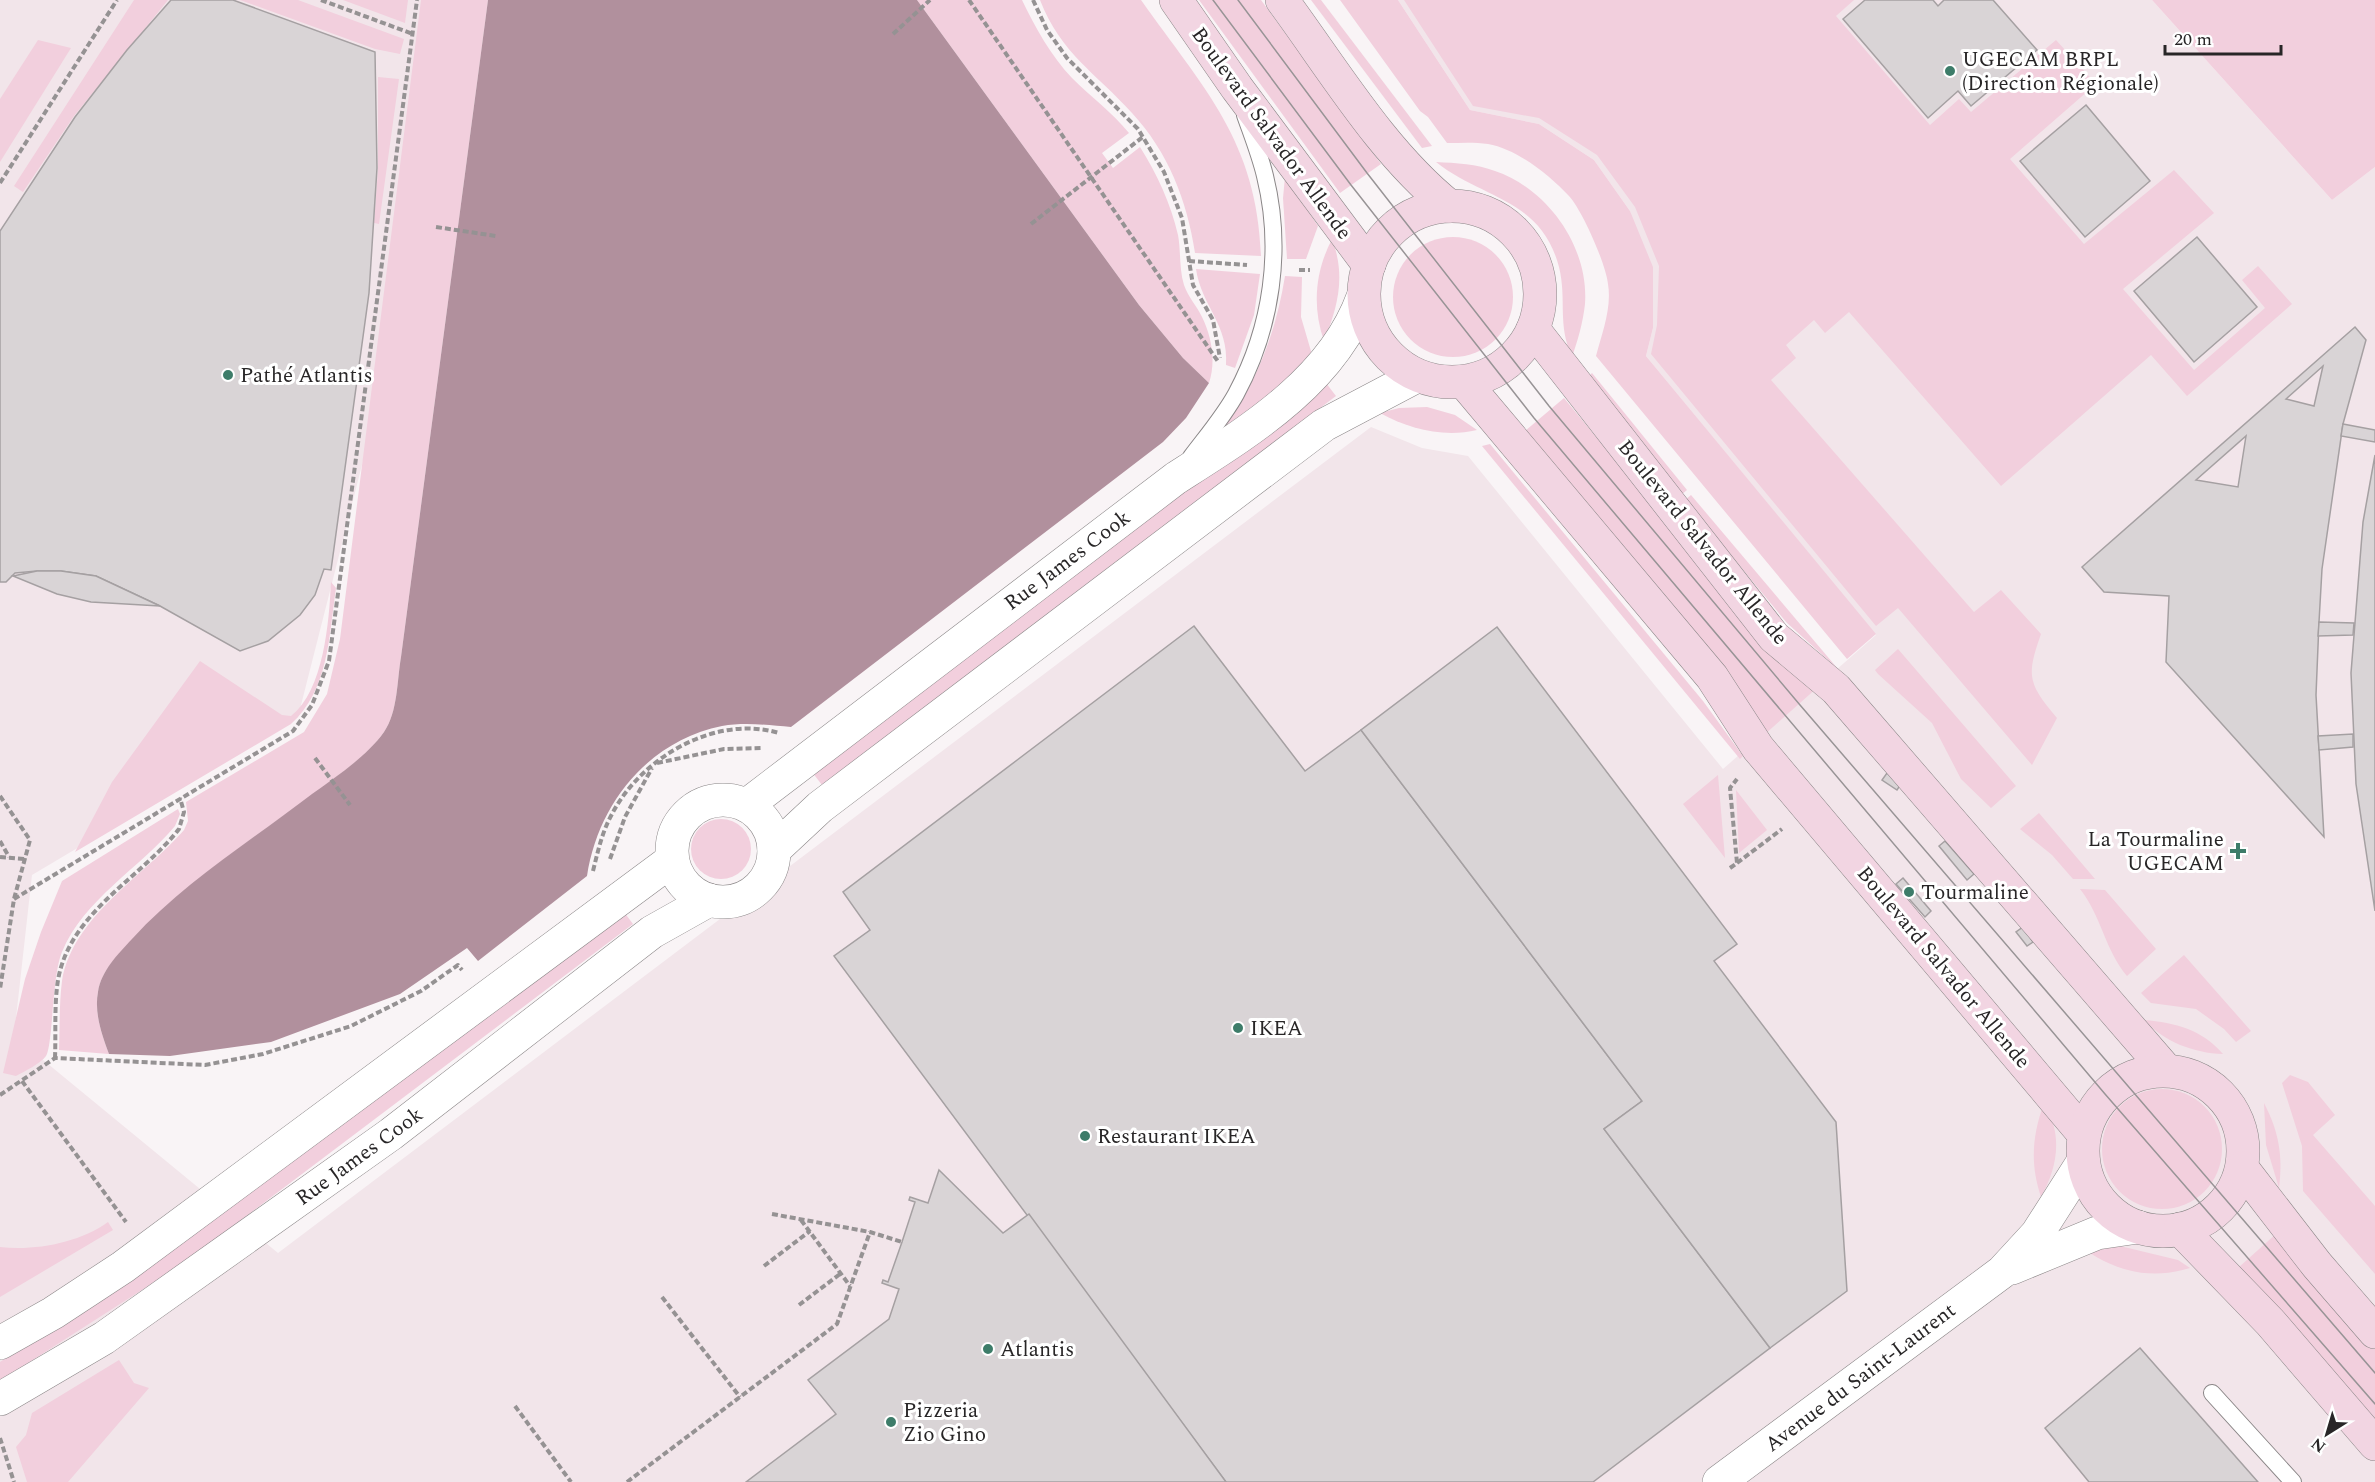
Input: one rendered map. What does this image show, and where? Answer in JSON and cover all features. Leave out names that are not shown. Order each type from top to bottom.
[{"type":"street","name":"Boulevard Salvador Allende","points":[[1176,0],[1237,88],[1369,265]]},
{"type":"street","points":[[1282,0],[1380,134],[1420,183],[1449,206]]},
{"type":"street","points":[[1449,206],[1468,208],[1488,214],[1509,228],[1524,244],[1535,266],[1539,281],[1539,304],[1533,329],[1512,359],[1482,378],[1464,382],[1439,382],[1417,376],[1394,361],[1380,346],[1368,323],[1363,297],[1369,265],[1378,246],[1404,220],[1423,211],[1449,206]]},
{"type":"street","name":"Rue James Cook","points":[[747,805],[1176,478],[1229,444],[1298,390],[1341,345],[1353,325],[1363,297]]},
{"type":"street","name":"Boulevard Salvador Allende","points":[[1533,329],[1774,637],[1836,689],[2166,1070]]},
{"type":"street","points":[[774,849],[820,807],[1324,425],[1417,376]]},
{"type":"street","name":"Boulevard Salvador Allende","points":[[1464,382],[1712,677],[1758,748],[2083,1147]]},
{"type":"street","points":[[731,799],[747,805],[767,823],[774,849],[772,867],[764,883],[750,895],[737,901],[709,900],[696,895],[676,874],[671,844],[676,828],[685,814],[699,804],[731,799]]},
{"type":"street","points":[[0,1343],[53,1313],[123,1267],[672,860]]},
{"type":"street","name":"Rue James Cook","points":[[0,1399],[123,1324],[391,1134],[652,932],[709,900]]},
{"type":"street","points":[[2166,1070],[2192,1075],[2223,1097],[2241,1131],[2242,1168],[2226,1201],[2211,1216],[2180,1230],[2162,1231],[2138,1227],[2119,1218],[2101,1203],[2089,1183],[2083,1147],[2093,1110],[2113,1087],[2145,1072],[2166,1070]]},
{"type":"street","name":"Avenue du Saint-Laurent","points":[[1719,1482],[2002,1272],[2037,1234],[2083,1147]]},
{"type":"street","points":[[2242,1168],[2317,1265],[2375,1332]]},
{"type":"street","name":"Avenue du Saint-Laurent","points":[[2002,1272],[2097,1233],[2138,1227]]},
{"type":"street","points":[[2180,1230],[2270,1322],[2375,1444]]},
{"type":"lane","points":[[1176,478],[1235,396],[1248,369],[1264,323],[1272,283],[1274,240],[1266,176],[1237,88]]},
{"type":"lane","points":[[2212,1393],[2293,1482]]},
{"type":"path","points":[[0,182],[117,0]]},
{"type":"path","points":[[321,0],[413,34]]},
{"type":"path","points":[[14,899],[293,731],[312,705],[328,661],[417,0]]},
{"type":"path","points":[[893,34],[930,0]]},
{"type":"path","points":[[969,0],[1220,364],[1216,330],[1193,285],[1186,234],[1164,172],[1144,136],[1117,105],[1090,84],[1067,58],[1047,30],[1033,0]]},
{"type":"path","points":[[1031,224],[1144,136]]},
{"type":"path","points":[[436,227],[496,236]]},
{"type":"path","points":[[609,861],[626,817],[655,764],[724,749],[764,748],[772,750]]},
{"type":"path","points":[[315,758],[350,805]]},
{"type":"path","points":[[1737,863],[1730,788],[1741,774]]},
{"type":"path","points":[[0,796],[30,840],[14,899],[0,989]]},
{"type":"path","points":[[55,1058],[58,981],[67,953],[100,905],[179,829],[184,812],[180,798]]},
{"type":"path","points":[[1730,868],[1787,825]]},
{"type":"path","points":[[0,841],[9,858]]},
{"type":"path","points":[[0,857],[25,859]]},
{"type":"path","points":[[0,1095],[55,1058],[205,1065],[284,1048],[351,1026],[421,991],[458,964],[468,978]]},
{"type":"path","points":[[22,1081],[132,1229]]},
{"type":"path","points":[[772,1214],[870,1232],[902,1242]]},
{"type":"path","points":[[801,1219],[850,1287]]},
{"type":"path","points":[[764,1266],[810,1231]]},
{"type":"path","points":[[627,1482],[837,1324],[870,1232]]},
{"type":"path","points":[[798,1305],[840,1274]]},
{"type":"path","points":[[662,1297],[740,1397]]},
{"type":"path","points":[[515,1406],[571,1482]]},
{"type":"path","points":[[0,1438],[14,1482]]},
{"type":"shaded area","points":[[0,0],[436,0],[365,453],[298,717],[32,875],[14,1036],[278,1253],[1371,427],[1422,448],[1468,456],[1723,769],[1876,635],[1646,356],[1653,328],[1630,211],[1594,160],[1539,124],[1470,110],[1398,0],[2152,0],[2332,200],[2375,167],[2375,1482],[0,1482]]},
{"type":"shaded area","points":[[134,0],[168,0],[74,116],[23,192],[14,186]]},
{"type":"shaded area","points":[[240,0],[298,0],[404,39],[400,54],[375,49]]},
{"type":"shaded area","points":[[343,0],[408,0],[405,23]]},
{"type":"shaded area","points":[[421,0],[488,0],[396,696],[389,724],[376,742],[359,759],[192,884],[149,922],[114,959],[102,978],[97,1000],[99,1024],[109,1054],[59,1050],[62,981],[69,958],[80,936],[112,898],[184,830],[188,821],[186,802],[304,732],[327,694],[340,639]]},
{"type":"shaded area","points":[[488,0],[917,0],[1139,305],[1183,358],[1209,383],[1186,418],[1163,442],[791,727],[748,724],[722,726],[695,734],[671,746],[650,761],[615,801],[602,824],[587,876],[478,961],[467,948],[400,994],[271,1042],[170,1056],[109,1054],[99,1024],[97,1000],[106,970],[116,957],[173,899],[360,758],[377,741],[389,724],[396,696]]},
{"type":"shaded area","points":[[917,0],[1022,0],[1044,41],[1064,69],[1129,133],[1102,153],[1113,168],[1140,147],[1167,201],[1178,235],[1184,285],[1208,333],[1212,350],[1209,383],[1183,358],[1139,305]]},
{"type":"shaded area","points":[[1040,0],[1141,0],[1206,90],[1238,148],[1249,180],[1257,216],[1261,256],[1195,253],[1187,214],[1166,160],[1132,113],[1069,49],[1058,35]]},
{"type":"shaded area","points":[[1199,0],[1261,0],[1381,164],[1340,193]]},
{"type":"shaded area","points":[[1311,0],[1321,0],[1432,146],[1422,148]]},
{"type":"shaded area","points":[[1340,0],[1398,0],[1470,110],[1539,124],[1594,160],[1630,211],[1653,267],[1653,328],[1646,356],[1876,634],[1847,659],[1596,356],[1608,311],[1608,284],[1593,238],[1569,196],[1542,172],[1510,151],[1488,144],[1447,143],[1428,117],[1420,111]]},
{"type":"shaded area","points":[[1404,0],[1854,0],[1836,16],[1930,125],[1959,99],[1971,112],[2056,40],[2096,84],[2010,159],[2084,244],[2174,170],[2214,213],[2123,289],[2194,370],[2265,308],[2242,280],[2258,266],[2292,304],[2187,396],[2151,355],[2001,486],[1849,312],[1825,333],[1814,320],[1786,345],[1796,358],[1771,380],[1974,612],[2001,590],[2041,634],[2033,660],[2033,679],[2035,688],[2057,718],[2032,765],[1898,608],[1876,626],[1651,354],[1657,325],[1659,266],[1635,207],[1597,155],[1539,118],[1473,106]]},
{"type":"shaded area","points":[[2152,0],[2375,0],[2375,167],[2332,200]]},
{"type":"shaded area","points":[[38,40],[71,48],[0,162],[0,99]]},
{"type":"shaded area","points":[[378,77],[399,79],[379,224],[374,223],[378,170]]},
{"type":"shaded area","points":[[1436,162],[1481,167],[1514,180],[1532,191],[1561,223],[1580,262],[1584,283],[1584,311],[1572,357],[1563,323],[1559,267],[1550,244],[1539,227],[1508,202]]},
{"type":"shaded area","points":[[1285,177],[1318,226],[1306,259],[1287,259],[1283,198]]},
{"type":"shaded area","points":[[1453,237],[1476,242],[1495,255],[1508,274],[1513,297],[1508,320],[1495,339],[1476,352],[1453,357],[1430,352],[1411,339],[1398,320],[1393,297],[1398,274],[1411,255],[1430,242]]},
{"type":"shaded area","points":[[1332,239],[1339,266],[1338,291],[1333,316],[1324,341],[1318,315],[1317,289],[1322,264]]},
{"type":"shaded area","points":[[1196,269],[1260,274],[1254,315],[1235,368],[1226,365],[1223,338],[1203,294]]},
{"type":"shaded area","points":[[1285,276],[1302,277],[1301,317],[1313,358],[1298,375],[1223,428],[1246,393],[1263,356],[1276,317]]},
{"type":"shaded area","points":[[1592,373],[1687,490],[1681,495],[1586,379]]},
{"type":"shaded area","points":[[1326,383],[1336,396],[822,785],[812,772]]},
{"type":"shaded area","points":[[1564,398],[1767,644],[1818,687],[1764,735],[1525,431]]},
{"type":"shaded area","points":[[1427,407],[1455,415],[1477,430],[1452,433],[1415,428],[1380,413],[1399,408]]},
{"type":"shaded area","points":[[1490,444],[1703,701],[1743,756],[1740,759],[1482,446]]},
{"type":"shaded area","points":[[1691,495],[1838,669],[1787,623],[1685,500]]},
{"type":"shaded area","points":[[331,582],[336,588],[325,661],[313,695],[304,710],[291,724],[75,852],[112,782],[200,661],[282,715],[291,716],[311,690],[318,673],[329,616]]},
{"type":"shaded area","points":[[1898,649],[2016,786],[1991,808],[1961,779],[1932,723],[1875,670]]},
{"type":"shaded area","points":[[1718,775],[1725,858],[1683,804]]},
{"type":"shaded area","points":[[1736,790],[1767,830],[1739,853]]},
{"type":"shaded area","points":[[178,809],[180,814],[175,826],[98,900],[72,933],[59,963],[46,1056],[36,1065],[16,1076],[3,1073],[25,979],[62,881]]},
{"type":"shaded area","points":[[2039,813],[2095,879],[2073,879],[2052,855],[2020,829]]},
{"type":"shaded area","points":[[721,819],[738,824],[746,832],[751,849],[746,866],[738,874],[721,879],[704,874],[696,866],[691,849],[696,832],[704,824]]},
{"type":"shaded area","points":[[2080,889],[2105,890],[2156,949],[2127,976],[2113,955],[2093,910]]},
{"type":"shaded area","points":[[624,912],[633,924],[187,1261],[0,1381],[0,1362],[143,1272]]},
{"type":"shaded area","points":[[2184,955],[2251,1031],[2236,1042],[2224,1029],[2196,1009],[2151,1003],[2141,993]]},
{"type":"shaded area","points":[[2144,1020],[2177,1025],[2197,1033],[2215,1045],[2223,1054],[2190,1049],[2180,1045],[2152,1028]]},
{"type":"shaded area","points":[[2290,1075],[2308,1082],[2335,1115],[2313,1135],[2375,1206],[2375,1274],[2303,1191],[2302,1146],[2282,1083]]},
{"type":"shaded area","points":[[2162,1089],[2185,1093],[2204,1107],[2218,1126],[2222,1149],[2218,1172],[2204,1191],[2185,1205],[2162,1209],[2139,1205],[2120,1191],[2106,1172],[2102,1149],[2106,1126],[2120,1107],[2139,1093]]},
{"type":"shaded area","points":[[2044,1103],[2054,1127],[2056,1150],[2051,1174],[2041,1197],[2035,1173],[2034,1150],[2037,1127]]},
{"type":"shaded area","points":[[2264,1103],[2279,1144],[2279,1188],[2266,1145]]},
{"type":"shaded area","points":[[108,1222],[113,1230],[0,1297],[0,1247],[28,1248],[56,1244],[84,1235]]},
{"type":"shaded area","points":[[2277,1233],[2375,1347],[2375,1426],[2238,1268]]},
{"type":"shaded area","points":[[2120,1246],[2178,1260],[2190,1268],[2176,1272],[2135,1272],[2109,1263],[2084,1249]]},
{"type":"shaded area","points":[[119,1360],[134,1383],[149,1388],[68,1482],[27,1482],[16,1447],[26,1435],[32,1413]]},
{"type":"building","points":[[171,0],[233,0],[375,52],[377,168],[369,293],[331,570],[324,569],[315,595],[300,615],[268,641],[240,651],[160,606],[96,576],[61,571],[37,571],[15,573],[6,582],[0,582],[0,231],[75,117],[127,50]]},
{"type":"building","name":"UGECAM BRPL (Direction Régionale)","points":[[1865,0],[1933,0],[1938,6],[1944,0],[1993,0],[2037,50],[1971,106],[1958,91],[1928,118],[1843,19]]},
{"type":"building","points":[[2086,105],[2150,181],[2085,237],[2020,161]]},
{"type":"building","points":[[2197,237],[2257,307],[2194,362],[2134,291]]},
{"type":"building","points":[[2355,327],[2366,340],[2343,424],[2322,569],[2316,695],[2324,837],[2166,662],[2169,596],[2104,592],[2082,567]],"holes":[[[2323,366],[2314,406],[2286,399]],[[2246,436],[2238,487],[2196,480]]]},
{"type":"building","points":[[2343,424],[2375,430],[2375,442],[2341,436]]},
{"type":"building","points":[[2375,455],[2375,911],[2356,784],[2351,673],[2363,522]]},
{"type":"building","points":[[37,571],[61,571],[96,576],[160,606],[91,602],[57,594],[13,576]]},
{"type":"building","points":[[2319,622],[2354,623],[2353,635],[2318,636]]},
{"type":"building","name":"IKEA","points":[[1194,626],[1305,771],[1361,730],[1642,1101],[1604,1129],[1770,1348],[1593,1482],[1226,1482],[834,956],[870,930],[843,892]]},
{"type":"building","points":[[1497,627],[1737,944],[1714,961],[1836,1122],[1847,1291],[1770,1348],[1604,1129],[1642,1101],[1361,730]]},
{"type":"building","points":[[2353,734],[2353,747],[2319,750],[2318,736]]},
{"type":"building","points":[[1887,773],[1901,784],[1897,790],[1882,780]]},
{"type":"building","name":"Tourmaline","points":[[1945,841],[1974,874],[1967,880],[1939,846]]},
{"type":"building","name":"Tourmaline","points":[[1903,878],[1931,911],[1925,917],[1896,884]]},
{"type":"building","points":[[2023,927],[2033,942],[2027,946],[2016,932]]},
{"type":"building","name":"Atlantis","points":[[939,1170],[1003,1233],[1029,1214],[1226,1482],[746,1482],[836,1414],[808,1380],[889,1319],[899,1289],[882,1283],[883,1280],[888,1282],[902,1242],[915,1202],[909,1200],[910,1197],[928,1203]]},
{"type":"building","points":[[2140,1348],[2258,1482],[2089,1482],[2045,1428]]},
{"type":"tram line","points":[[1213,0],[1351,185],[1534,418],[2105,1094],[2375,1404]]},
{"type":"tram line","points":[[1238,0],[1367,173],[1549,406],[1800,705],[2375,1373]]},
{"type":"place","name":"UGECAM BRPL (Direction Régionale)","points":[[1950,71]]},
{"type":"place","name":"Pathé Atlantis","points":[[228,375]]},
{"type":"place","name":"La Tourmaline UGECAM","points":[[2238,851]]},
{"type":"place","name":"Tourmaline","points":[[1909,892]]},
{"type":"place","name":"IKEA","points":[[1238,1028]]},
{"type":"place","name":"Restaurant IKEA","points":[[1085,1136]]},
{"type":"place","name":"Atlantis","points":[[988,1349]]},
{"type":"place","name":"Pizzeria Zio Gino","points":[[891,1422]]}]
